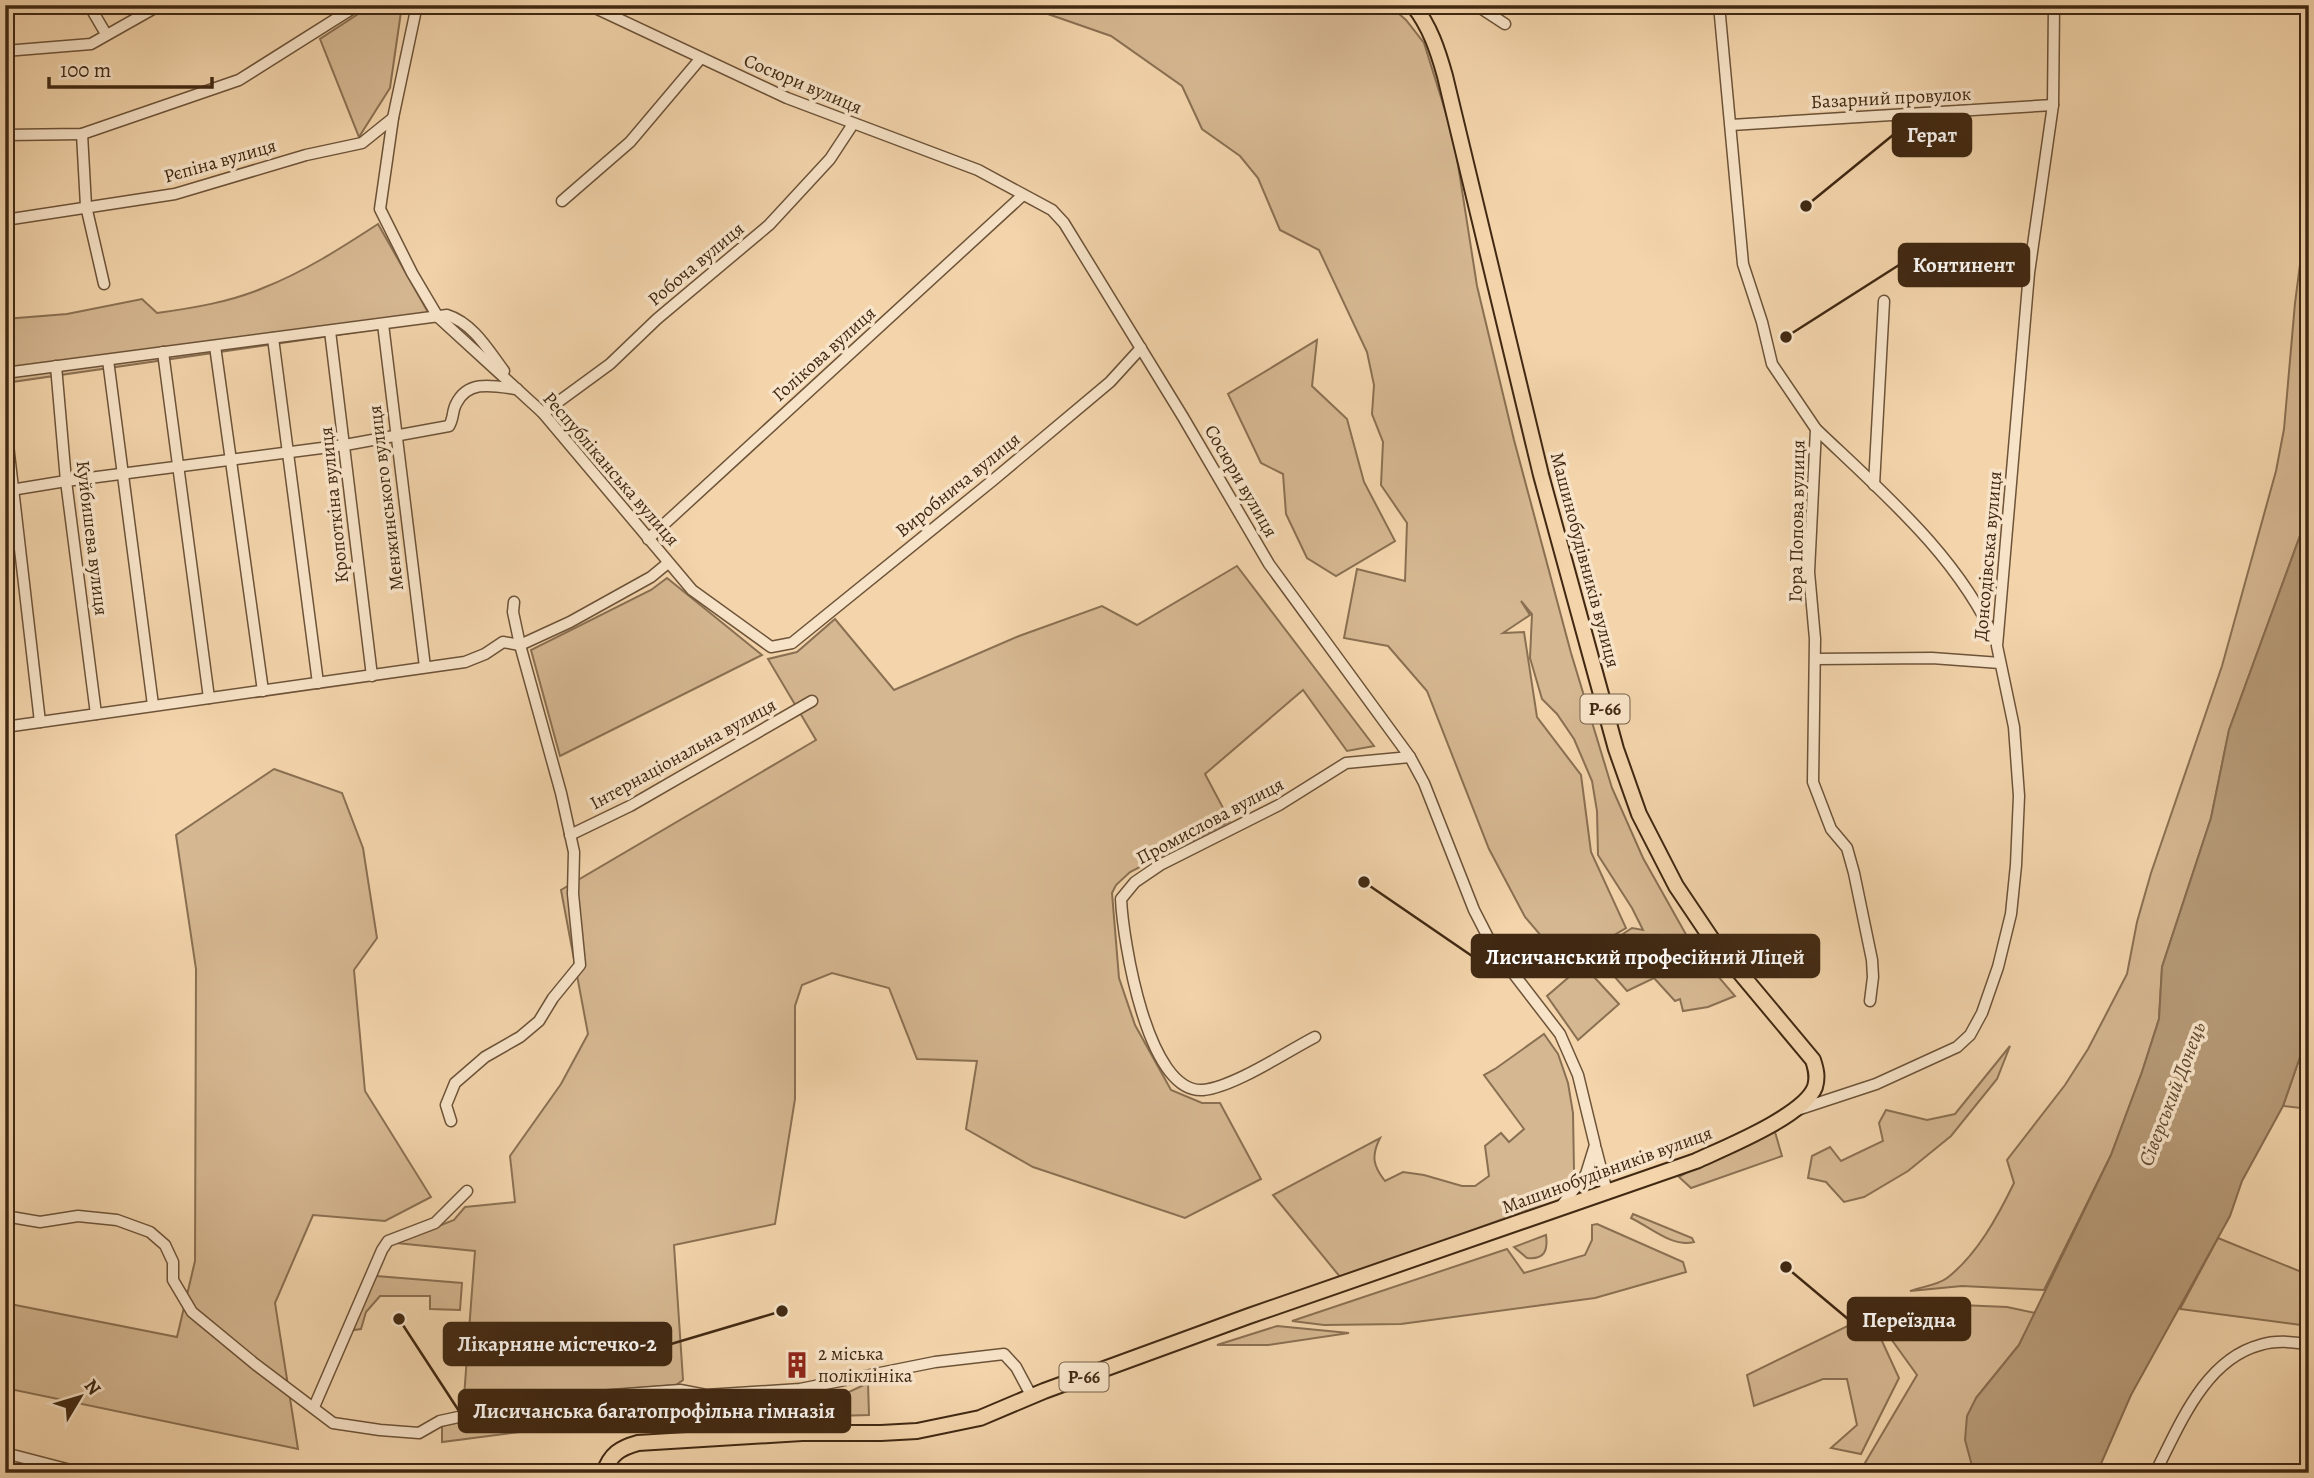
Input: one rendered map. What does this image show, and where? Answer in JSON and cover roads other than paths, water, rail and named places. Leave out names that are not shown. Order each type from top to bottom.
[{"type":"main road","name":"Машинобудівників вулиця","points":[[604,1472],[612,1455],[622,1447],[638,1443],[802,1433],[917,1431],[980,1418],[1032,1396],[1249,1316],[1696,1161],[1739,1142],[1794,1111],[1807,1100],[1815,1087],[1817,1074],[1813,1060],[1711,939],[1676,886],[1639,814],[1615,749],[1541,475],[1445,76],[1437,48],[1413,5]]},
{"type":"street","points":[[89,5],[106,34]]},
{"type":"street","points":[[5,51],[91,44],[160,5]]},
{"type":"street","points":[[5,135],[82,134],[239,80],[358,5]]},
{"type":"street","name":"Республіканська вулиця","points":[[417,5],[393,118],[380,209],[412,273],[438,317],[543,413],[692,590],[771,647],[792,643]]},
{"type":"street","name":"Сосюри вулиця","points":[[589,5],[787,98],[978,170],[1052,210],[1064,222],[1269,564],[1410,757],[1474,910],[1493,947],[1560,1034],[1570,1053],[1607,1192]]},
{"type":"street","points":[[1476,5],[1505,24]]},
{"type":"street","name":"Гора Попова вулиця","points":[[1719,5],[1743,264],[1772,364],[1816,429],[1809,572],[1815,659],[1814,782],[1831,828],[1847,848],[1854,873],[1872,960],[1870,1001]]},
{"type":"street","name":"Донсодівська вулиця","points":[[1794,1111],[1876,1084],[1957,1047],[1970,1035],[1982,1013],[1998,967],[2011,914],[2019,796],[2014,727],[1997,646],[2029,273],[2053,105],[2054,5]]},
{"type":"street","points":[[562,201],[630,142],[701,58]]},
{"type":"street","name":"Базарний провулок","points":[[1731,125],[2053,105]]},
{"type":"street","name":"Рєпіна вулиця","points":[[5,220],[175,194],[306,155],[362,143],[393,118]]},
{"type":"street","name":"Робоча вулиця","points":[[543,413],[610,364],[657,319],[769,225],[830,159],[853,124]]},
{"type":"street","points":[[82,134],[86,206],[104,285]]},
{"type":"street","name":"Голікова вулиця","points":[[648,539],[1023,195]]},
{"type":"street","points":[[1874,485],[1884,301]]},
{"type":"street","points":[[5,373],[438,317]]},
{"type":"street","name":"Менжинського вулиця","points":[[383,324],[425,667]]},
{"type":"street","name":"Кропоткіна вулиця","points":[[330,331],[372,676]]},
{"type":"street","points":[[273,338],[318,682]]},
{"type":"street","points":[[215,346],[263,691]]},
{"type":"street","name":"Виробнича вулиця","points":[[792,643],[1110,382],[1140,348]]},
{"type":"street","points":[[163,352],[209,698]]},
{"type":"street","points":[[108,360],[153,705]]},
{"type":"street","name":"Куйбишева вулиця","points":[[56,366],[66,481],[96,714]]},
{"type":"street","points":[[9,491],[396,437],[449,426],[455,418],[454,406],[467,390],[477,385],[517,389]]},
{"type":"street","points":[[5,419],[9,491],[40,722]]},
{"type":"street","points":[[1816,429],[1874,485],[1955,573],[1982,614],[1997,646]]},
{"type":"street","points":[[5,727],[465,662],[485,654],[502,642],[520,645],[570,622],[651,577],[668,563]]},
{"type":"street","name":"Інтернаціональна вулиця","points":[[451,1121],[446,1105],[455,1083],[485,1058],[520,1037],[539,1021],[553,998],[580,965],[573,894],[574,852],[547,740],[520,645],[513,612],[514,602]]},
{"type":"street","points":[[1815,659],[1933,658],[2000,663]]},
{"type":"street","name":"Інтернаціональна вулиця","points":[[570,835],[630,806],[812,701]]},
{"type":"street","name":"Промислова вулиця","points":[[1315,1037],[1219,1087],[1200,1090],[1179,1082],[1167,1067],[1147,1028],[1135,992],[1122,925],[1121,899],[1135,882],[1160,865],[1279,805],[1346,763],[1410,757]]},
{"type":"street","points":[[1557,1210],[1586,1174],[1595,1145]]},
{"type":"street","points":[[314,1407],[388,1241],[435,1223],[467,1191]]},
{"type":"street","points":[[5,1216],[40,1222],[78,1216],[117,1220],[150,1232],[166,1245],[173,1262],[173,1280],[192,1312],[333,1423],[418,1433],[440,1421],[532,1401],[680,1390],[706,1395],[800,1389],[935,1362],[1004,1354],[1016,1367],[1032,1396]]},
{"type":"street","points":[[2155,1473],[2192,1404],[2214,1374],[2233,1356],[2259,1345],[2286,1341],[2309,1344]]},
{"type":"street","points":[[5,1453],[82,1473]]},
{"type":"water","name":"Сіверський Донець","points":[[2309,491],[2309,1020],[2301,1054],[2283,1106],[2242,1181],[2230,1216],[2131,1395],[2097,1473],[1974,1473],[1965,1440],[1967,1416],[1976,1398],[2019,1345],[2111,1155],[2142,1072],[2159,1019],[2162,967],[2211,818],[2229,730],[2301,533]]},
{"type":"place","name":"Герат","points":[[1806,206]]},
{"type":"place","name":"Континент","points":[[1786,337]]},
{"type":"place","name":"Лисичанський професійний Ліцей","points":[[1364,882]]},
{"type":"place","name":"Переїздна","points":[[1786,1267]]},
{"type":"place","name":"Лікарняне містечко-2","points":[[782,1311]]},
{"type":"place","name":"Лисичанська багатопрофільна гімназія","points":[[399,1319]]},
{"type":"place","name":"2 міська поліклініка","points":[[797,1365]]}]
